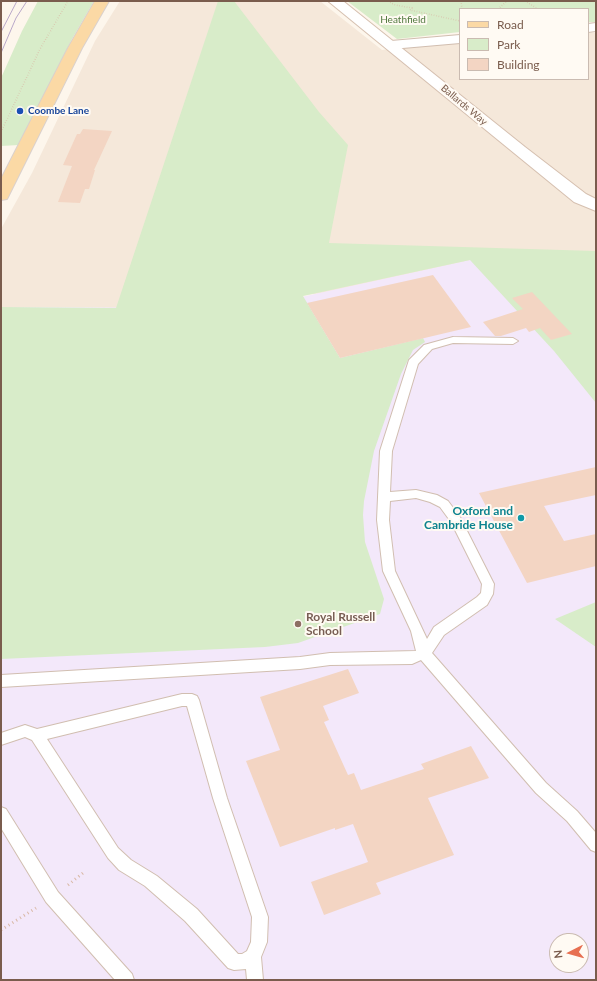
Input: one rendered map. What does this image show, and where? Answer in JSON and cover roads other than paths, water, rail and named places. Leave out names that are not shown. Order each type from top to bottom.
[{"type":"main road","points":[[1,195],[75,48],[102,1]]},
{"type":"street","name":"Ballards Way","points":[[335,1],[580,198],[596,206]]},
{"type":"street","points":[[391,45],[459,38]]},
{"type":"lane","points":[[513,341],[453,340],[428,347],[413,363],[386,450],[383,520],[389,571],[418,631],[424,654],[516,757],[541,788],[572,816],[596,845]]},
{"type":"lane","points":[[1,681],[300,663],[330,659],[412,658],[424,654],[439,631],[482,601],[487,594],[488,584],[456,520],[444,504],[433,498],[416,494],[404,494],[384,498]]},
{"type":"lane","points":[[1,739],[25,731],[37,735],[182,700],[192,700],[220,798],[260,917],[259,942],[254,957],[255,980]]},
{"type":"lane","points":[[37,735],[113,853],[125,865],[151,881],[190,915],[234,962],[242,962],[254,957]]},
{"type":"lane","points":[[1,814],[52,896],[126,980]]},
{"type":"tram line","points":[[1,32],[17,1]]},
{"type":"tram line","points":[[1,53],[16,18],[27,1]]},
{"type":"place","name":"Coombe Lane","points":[[20,111]]},
{"type":"place","name":"Oxford and Cambride House","points":[[521,518]]},
{"type":"place","name":"Royal Russell School","points":[[298,624]]},
{"type":"park label","name":"Heathfield","points":[[403,20]]}]
